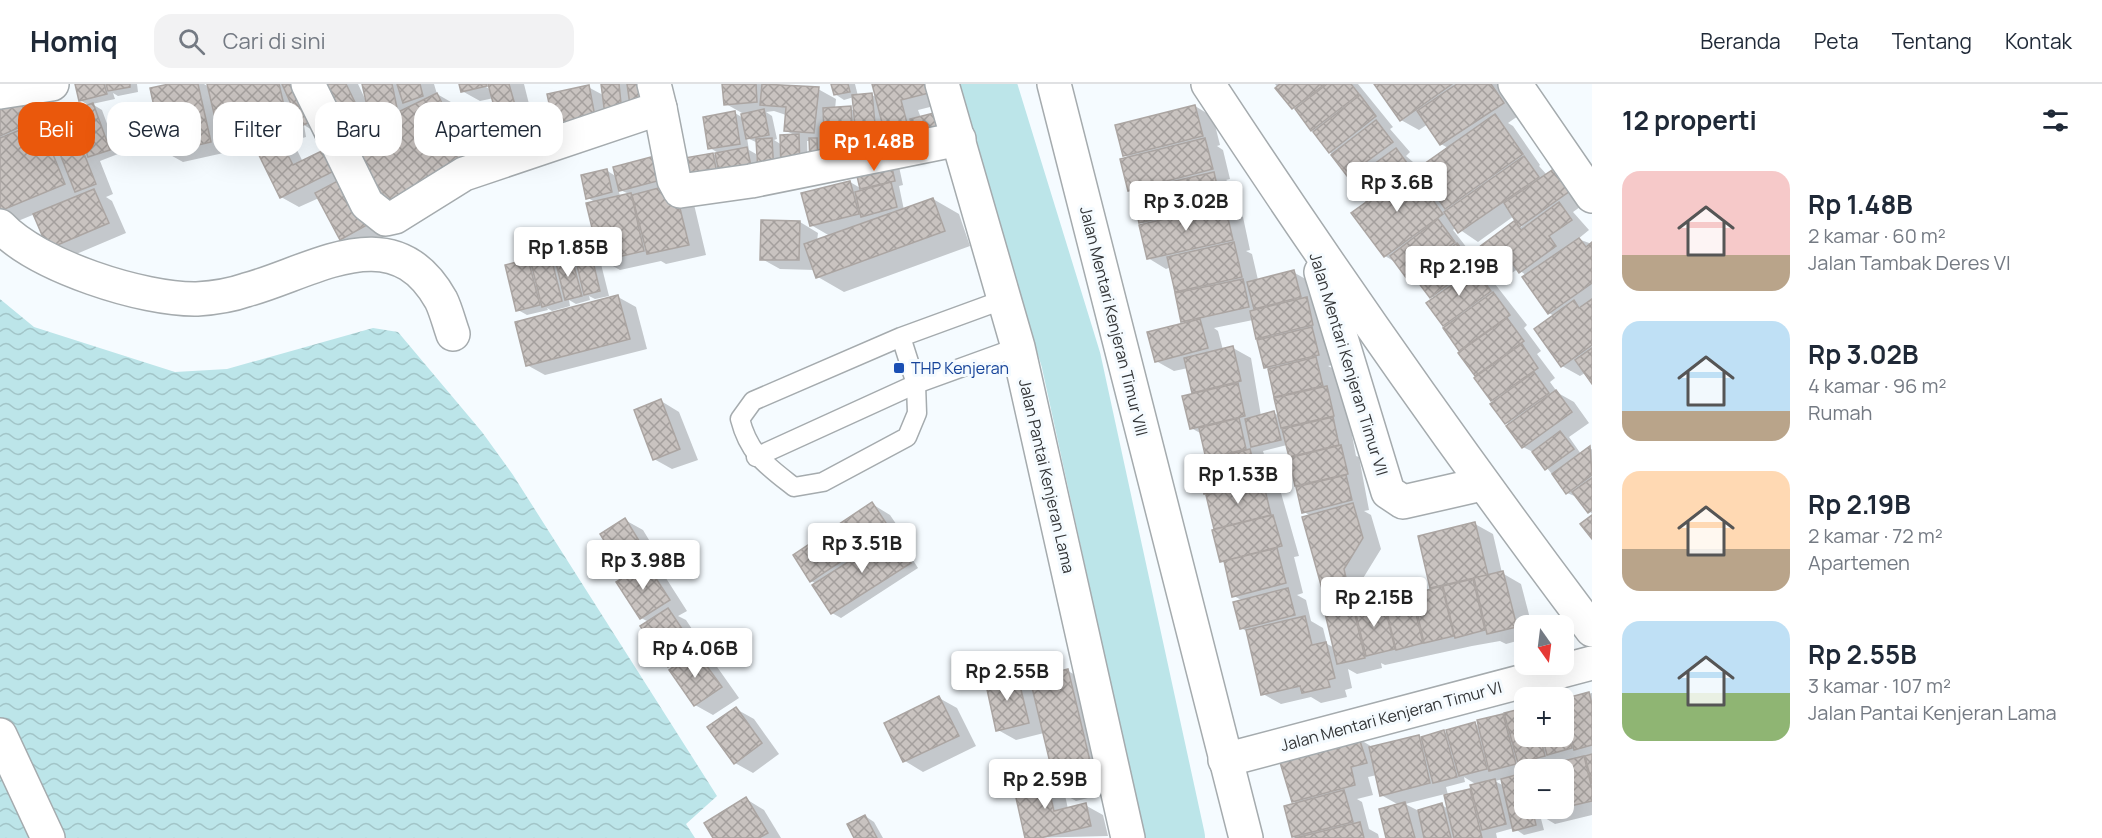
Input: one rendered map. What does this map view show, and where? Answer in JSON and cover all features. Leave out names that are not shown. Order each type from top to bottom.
[{"type":"street","points":[[308,84],[368,204],[386,219],[395,217],[464,174],[657,96],[677,188],[689,192],[959,139]]},
{"type":"street","name":"Jalan Pantai Kenjeran Lama","points":[[942,84],[1018,347],[1128,838]]},
{"type":"street","name":"Jalan Mentari Kenjeran Timur VIII","points":[[1054,84],[1246,838]]},
{"type":"street","name":"Jalan Mentari Kenjeran Timur VII","points":[[1208,84],[1313,244],[1482,484],[1592,630]]},
{"type":"street","points":[[1515,84],[1592,196]]},
{"type":"street","points":[[0,92],[39,85]]},
{"type":"street","points":[[0,226],[29,249],[86,276],[154,295],[198,299],[246,291],[334,259],[368,252],[394,257],[421,273],[441,300],[453,334]]},
{"type":"street","name":"Jalan Mentari Kenjeran Timur VII","points":[[1313,244],[1388,492],[1403,502],[1482,484]]},
{"type":"street","name":"Jalan Mentari Kenjeran Timur VI","points":[[1225,760],[1592,663]]},
{"type":"street","points":[[0,735],[48,838]]},
{"type":"lane","points":[[901,337],[916,384],[917,413],[908,437],[823,482],[794,487],[756,457],[744,436],[740,419],[753,401],[901,337],[1005,299]]},
{"type":"lane","points":[[756,457],[916,384],[1018,347]]},
{"type":"water","points":[[0,299],[34,327],[175,372],[227,369],[373,328],[398,332],[482,432],[513,475],[717,796],[686,824],[695,838],[0,838]]},
{"type":"building","points":[[75,84],[104,84],[107,94],[79,101]]},
{"type":"building","points":[[106,84],[130,84],[130,87],[108,91]]},
{"type":"building","points":[[169,84],[198,84],[211,142],[201,144],[201,102],[153,102],[150,88]]},
{"type":"building","points":[[207,84],[279,84],[283,102],[213,102],[213,109]]},
{"type":"building","points":[[282,84],[306,84],[315,104],[315,120],[303,125],[303,102],[290,102]]},
{"type":"building","points":[[316,84],[346,84],[355,102],[324,102]]},
{"type":"building","points":[[362,84],[392,84],[396,102],[366,102]]},
{"type":"building","points":[[397,84],[420,84],[423,96],[403,103]]},
{"type":"building","points":[[459,84],[486,84],[487,86],[461,92]]},
{"type":"building","points":[[488,84],[509,84],[514,102],[493,102]]},
{"type":"building","points":[[601,84],[619,84],[622,113],[605,115]]},
{"type":"building","points":[[627,84],[645,84],[648,110],[631,112]]},
{"type":"building","points":[[722,84],[756,84],[757,102],[724,105]]},
{"type":"building","points":[[762,84],[819,87],[814,133],[784,131],[786,107],[760,105]]},
{"type":"building","points":[[831,84],[848,84],[850,92],[834,95]]},
{"type":"building","points":[[872,84],[927,84],[929,93],[901,100],[908,127],[885,134]]},
{"type":"building","points":[[1280,84],[1325,84],[1292,109],[1275,88]]},
{"type":"building","points":[[1327,84],[1351,84],[1359,94],[1311,131],[1295,109]]},
{"type":"building","points":[[1374,84],[1452,84],[1400,121]]},
{"type":"building","points":[[1457,84],[1491,84],[1504,103],[1440,145],[1417,111]]},
{"type":"building","points":[[589,85],[596,122],[563,129],[563,102],[549,102],[547,94]]},
{"type":"building","points":[[18,91],[23,102],[18,102],[18,128],[0,136],[0,99]]},
{"type":"building","points":[[437,93],[441,102],[419,102]]},
{"type":"building","points":[[872,93],[876,134],[856,136],[852,95]]},
{"type":"building","points":[[1360,95],[1376,116],[1329,153],[1313,132]]},
{"type":"building","points":[[414,104],[414,156],[468,156],[471,162],[383,205],[359,156],[402,156],[402,110]]},
{"type":"building","points":[[1195,105],[1203,136],[1123,156],[1115,125]]},
{"type":"building","points":[[851,106],[854,158],[825,160],[823,108]]},
{"type":"building","points":[[95,109],[107,142],[107,151],[95,155]]},
{"type":"building","points":[[764,109],[769,135],[746,139],[741,114]]},
{"type":"building","points":[[735,111],[740,144],[708,149],[703,117]]},
{"type":"building","points":[[938,112],[943,133],[915,140],[910,119]]},
{"type":"building","points":[[1495,114],[1523,154],[1445,209],[1417,169]]},
{"type":"building","points":[[1376,120],[1393,142],[1347,176],[1331,155]]},
{"type":"building","points":[[18,131],[18,156],[54,156],[65,184],[0,211],[0,138]]},
{"type":"building","points":[[799,134],[800,169],[781,170],[780,135]]},
{"type":"building","points":[[772,138],[774,174],[758,174],[756,139]]},
{"type":"building","points":[[809,138],[817,138],[818,162],[810,162]]},
{"type":"building","points":[[1205,138],[1213,169],[1128,191],[1120,159]]},
{"type":"building","points":[[747,147],[753,176],[721,182],[715,153]]},
{"type":"building","points":[[1396,148],[1410,167],[1366,201],[1351,181]]},
{"type":"building","points":[[713,153],[718,179],[678,187],[673,160]]},
{"type":"building","points":[[315,154],[339,156],[344,166],[280,198],[259,156],[288,156],[293,165]]},
{"type":"building","points":[[889,155],[895,181],[860,189],[854,163]]},
{"type":"building","points":[[61,156],[85,156],[96,184],[75,192]]},
{"type":"building","points":[[655,156],[661,180],[619,191],[613,167]]},
{"type":"building","points":[[1524,156],[1539,177],[1458,233],[1444,212]]},
{"type":"building","points":[[1555,168],[1570,191],[1519,227],[1504,203]]},
{"type":"building","points":[[607,169],[612,192],[586,199],[581,175]]},
{"type":"building","points":[[1411,170],[1443,214],[1384,257],[1351,213]]},
{"type":"building","points":[[1214,172],[1221,203],[1139,223],[1132,191]]},
{"type":"building","points":[[349,175],[374,221],[340,240],[315,193]]},
{"type":"building","points":[[850,181],[859,214],[810,226],[801,193]]},
{"type":"building","points":[[891,182],[897,207],[861,217],[855,192]]},
{"type":"building","points":[[674,184],[689,245],[647,254],[632,195]]},
{"type":"building","points":[[94,189],[109,223],[48,249],[33,214]]},
{"type":"building","points":[[631,193],[644,251],[600,261],[586,203]]},
{"type":"building","points":[[933,198],[945,231],[816,278],[804,244]]},
{"type":"building","points":[[1559,202],[1572,220],[1549,236],[1556,246],[1519,273],[1506,254],[1491,265],[1478,248],[1514,221],[1521,230]]},
{"type":"building","points":[[1225,205],[1233,240],[1147,259],[1139,225]]},
{"type":"building","points":[[1438,219],[1455,242],[1407,279],[1390,256]]},
{"type":"building","points":[[761,220],[800,221],[799,260],[760,260]]},
{"type":"building","points":[[1579,238],[1586,247],[1592,242],[1592,283],[1548,314],[1522,277]]},
{"type":"building","points":[[1234,242],[1242,277],[1175,292],[1167,257]]},
{"type":"building","points":[[1457,243],[1474,265],[1430,298],[1414,277]]},
{"type":"building","points":[[550,253],[562,301],[542,307],[530,259]]},
{"type":"building","points":[[591,253],[600,291],[584,295],[575,257]]},
{"type":"building","points":[[571,255],[582,296],[565,300],[555,259]]},
{"type":"building","points":[[528,259],[540,305],[516,311],[505,265]]},
{"type":"building","points":[[1475,269],[1491,291],[1443,326],[1426,303]]},
{"type":"building","points":[[1294,270],[1301,297],[1254,309],[1247,282]]},
{"type":"building","points":[[1243,279],[1249,307],[1181,322],[1175,293]]},
{"type":"building","points":[[1493,292],[1510,315],[1459,351],[1443,328]]},
{"type":"building","points":[[618,295],[630,339],[526,366],[515,322]]},
{"type":"building","points":[[1307,297],[1313,325],[1256,339],[1250,311]]},
{"type":"building","points":[[1592,299],[1592,345],[1561,367],[1534,329],[1574,300],[1579,308]]},
{"type":"building","points":[[1507,318],[1524,341],[1475,376],[1458,353]]},
{"type":"building","points":[[1200,319],[1208,348],[1155,362],[1147,332]]},
{"type":"building","points":[[1312,327],[1319,355],[1264,368],[1257,340]]},
{"type":"building","points":[[1522,344],[1538,368],[1491,401],[1474,378]]},
{"type":"building","points":[[1233,346],[1241,381],[1192,393],[1184,358]]},
{"type":"building","points":[[1592,348],[1592,384],[1575,360]]},
{"type":"building","points":[[1316,357],[1323,386],[1274,397],[1268,369]]},
{"type":"building","points":[[1534,372],[1549,393],[1505,424],[1490,404]]},
{"type":"building","points":[[1238,383],[1245,416],[1190,429],[1182,396]]},
{"type":"building","points":[[1327,386],[1334,416],[1281,428],[1274,398]]},
{"type":"building","points":[[1556,390],[1572,412],[1522,448],[1506,426]]},
{"type":"building","points":[[661,399],[680,449],[653,460],[634,410]]},
{"type":"building","points":[[1274,411],[1281,440],[1251,447],[1245,419]]},
{"type":"building","points":[[1333,417],[1339,445],[1289,457],[1282,429]]},
{"type":"building","points":[[1239,418],[1246,449],[1206,459],[1199,428]]},
{"type":"building","points":[[1560,431],[1574,449],[1545,470],[1532,452]]},
{"type":"building","points":[[1341,445],[1348,474],[1295,486],[1289,458]]},
{"type":"building","points":[[1590,446],[1592,475],[1566,494],[1552,474]]},
{"type":"building","points":[[1250,449],[1258,480],[1204,494],[1196,463]]},
{"type":"building","points":[[1346,475],[1352,500],[1302,513],[1296,487]]},
{"type":"building","points":[[1592,478],[1592,510],[1588,513],[1572,492]]},
{"type":"building","points":[[1263,481],[1271,515],[1214,529],[1206,495]]},
{"type":"building","points":[[872,502],[890,529],[810,582],[793,555]]},
{"type":"building","points":[[1353,503],[1363,538],[1344,569],[1350,596],[1326,603],[1302,517]]},
{"type":"building","points":[[1273,515],[1282,546],[1220,562],[1212,530]]},
{"type":"building","points":[[1592,515],[1592,539],[1580,524]]},
{"type":"building","points":[[625,518],[649,557],[624,573],[600,534]]},
{"type":"building","points":[[1475,522],[1488,575],[1430,588],[1418,536]]},
{"type":"building","points":[[892,534],[911,563],[831,614],[812,585]]},
{"type":"building","points":[[1277,548],[1286,583],[1232,597],[1224,561]]},
{"type":"building","points":[[646,563],[670,600],[640,619],[616,582]]},
{"type":"building","points":[[1503,571],[1514,615],[1514,628],[1487,634],[1474,578]]},
{"type":"building","points":[[1473,579],[1485,630],[1455,638],[1443,586]]},
{"type":"building","points":[[1442,586],[1454,636],[1424,643],[1413,594]]},
{"type":"building","points":[[1288,588],[1295,615],[1240,629],[1233,602]]},
{"type":"building","points":[[1411,593],[1423,643],[1396,650],[1384,600]]},
{"type":"building","points":[[1383,599],[1395,649],[1366,656],[1354,606]]},
{"type":"building","points":[[1353,606],[1365,658],[1337,664],[1325,613]]},
{"type":"building","points":[[668,608],[695,648],[668,667],[640,626]]},
{"type":"building","points":[[1305,616],[1312,645],[1326,642],[1335,678],[1328,680],[1330,687],[1302,693],[1300,686],[1261,695],[1246,630]]},
{"type":"building","points":[[696,651],[722,687],[694,706],[669,670]]},
{"type":"building","points":[[1068,669],[1095,782],[1057,792],[1030,679]]},
{"type":"building","points":[[1017,673],[1029,723],[996,731],[985,680]]},
{"type":"building","points":[[1589,692],[1592,704],[1592,745],[1574,750],[1573,747],[1574,696]]},
{"type":"building","points":[[939,696],[959,736],[903,762],[884,723]]},
{"type":"building","points":[[736,707],[762,743],[734,764],[707,727]]},
{"type":"building","points":[[1514,710],[1514,747],[1543,747],[1545,756],[1517,759],[1504,713]]},
{"type":"building","points":[[1503,714],[1515,759],[1514,765],[1489,771],[1477,720]]},
{"type":"building","points":[[1475,722],[1487,769],[1459,776],[1446,730]]},
{"type":"building","points":[[1444,730],[1457,777],[1433,783],[1421,737]]},
{"type":"building","points":[[1419,735],[1430,783],[1380,796],[1369,747]]},
{"type":"building","points":[[1359,738],[1367,763],[1351,767],[1355,785],[1292,802],[1279,759]]},
{"type":"building","points":[[1545,747],[1572,747],[1572,748],[1547,755]]},
{"type":"building","points":[[1592,754],[1592,784],[1585,756]]},
{"type":"building","points":[[1584,756],[1592,789],[1592,801],[1574,805],[1574,759],[1572,759]]},
{"type":"building","points":[[1045,773],[1054,811],[1086,803],[1091,826],[1040,838],[1025,838],[1012,780]]},
{"type":"building","points":[[1514,775],[1514,819],[1535,819],[1536,825],[1513,831],[1501,779]]},
{"type":"building","points":[[1495,779],[1506,824],[1482,830],[1470,785]]},
{"type":"building","points":[[1470,789],[1482,838],[1454,838],[1444,795]]},
{"type":"building","points":[[1344,790],[1353,822],[1292,837],[1284,806]]},
{"type":"building","points":[[746,797],[768,833],[759,838],[713,838],[704,823]]},
{"type":"building","points":[[1405,802],[1415,838],[1386,838],[1379,809]]},
{"type":"building","points":[[1442,803],[1451,838],[1424,838],[1418,810]]},
{"type":"building","points":[[865,815],[877,838],[854,838],[847,824]]},
{"type":"building","points":[[1360,822],[1364,838],[1295,838]]},
{"type":"waterway","points":[[986,84],[1071,360],[1175,838]]},
{"type":"place","name":"THP Kenjeran","points":[[899,368]]}]
